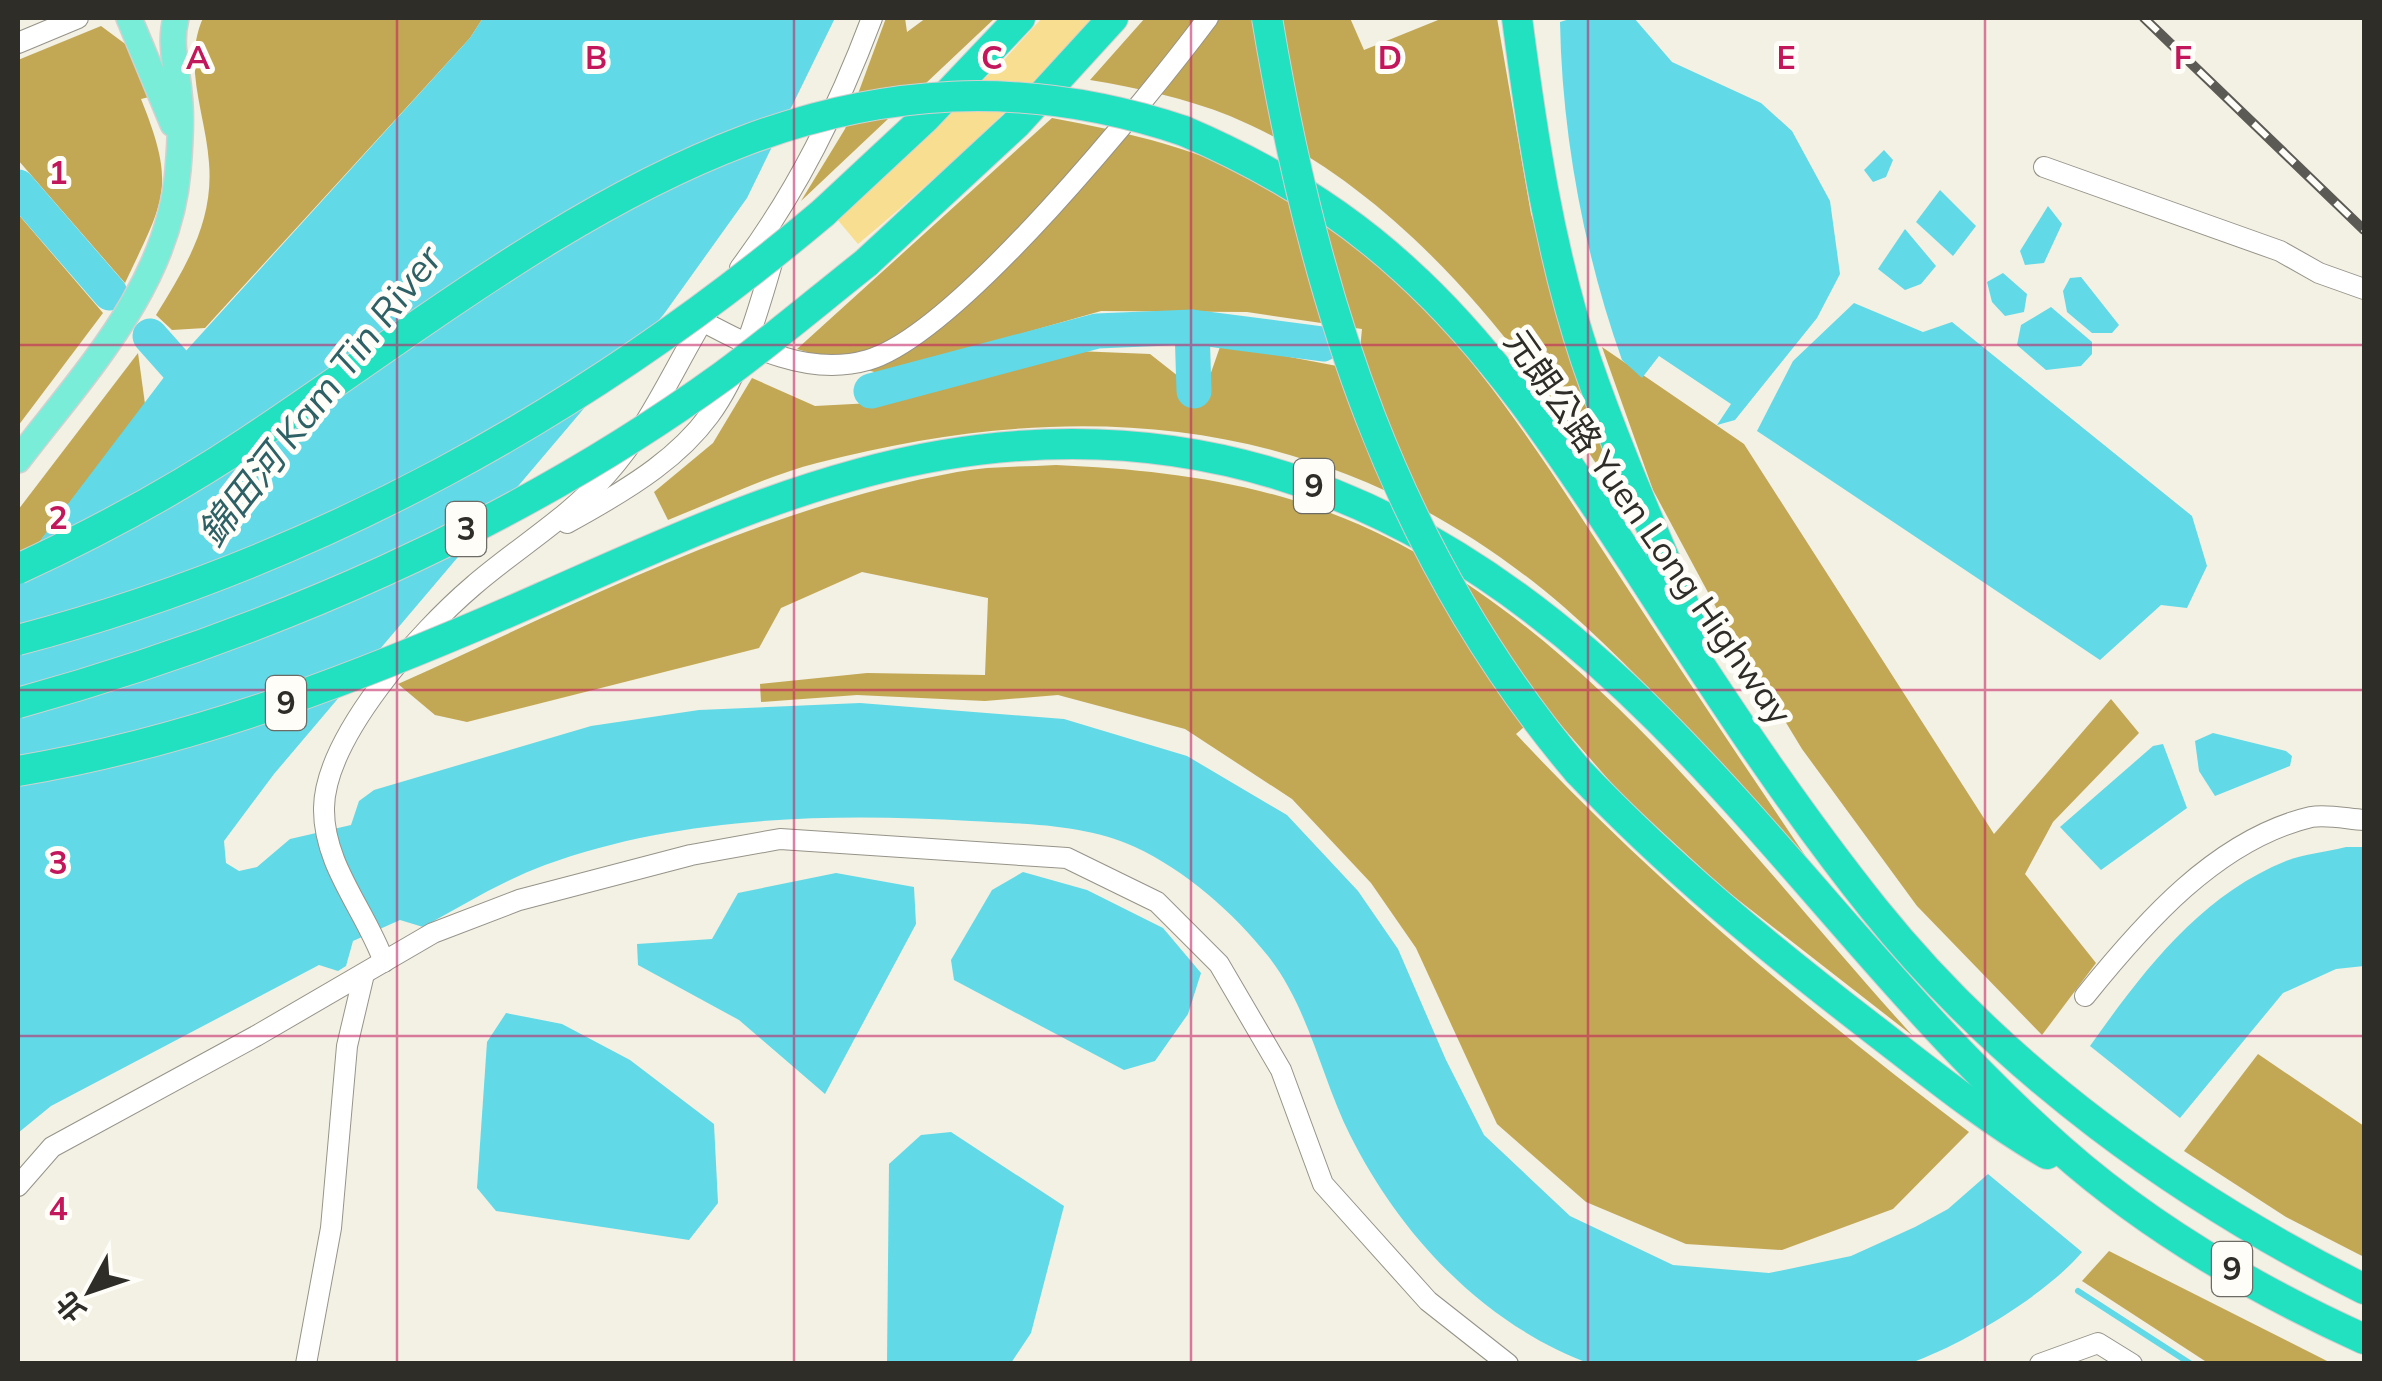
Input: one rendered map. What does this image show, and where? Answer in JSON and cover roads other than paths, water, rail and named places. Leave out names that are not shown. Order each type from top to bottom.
[{"type":"highway","name":"3","points":[[18,640],[170,594],[291,547],[403,496],[628,364],[824,213],[926,116],[1020,18]]},
{"type":"highway","name":"3","points":[[18,703],[228,635],[438,544],[562,477],[677,407],[866,263],[1017,122],[1113,18]]},
{"type":"highway","points":[[1267,18],[1320,258],[1359,388],[1393,478],[1435,566],[1480,643],[1534,720],[1661,855],[1780,958],[2020,1138],[2106,1188]]},
{"type":"highway","points":[[1518,18],[1540,174],[1586,358],[1630,479],[1724,703]]},
{"type":"highway","name":"元朗公路 Yuen Long Highway","points":[[18,569],[112,524],[204,471],[496,270],[581,218],[729,146],[854,108],[947,96],[998,95],[1080,104],[1184,132],[1234,153],[1317,200],[1380,247],[1432,296],[1547,434],[1724,703],[1875,910],[1996,1036],[2104,1130],[2197,1195],[2364,1289]]},
{"type":"highway","name":"9","points":[[18,771],[193,731],[296,700],[680,537],[792,494],[894,465],[981,450],[1066,444],[1146,447],[1238,464],[1337,494],[1410,527],[1464,559],[1602,666],[1718,783],[1946,1039],[2058,1148],[2106,1188],[2203,1252],[2364,1339]]},
{"type":"main road","points":[[129,18],[178,138]]},
{"type":"main road","points":[[18,460],[108,342],[145,284],[169,224],[180,97],[172,57],[156,18]]},
{"type":"main road","points":[[172,57],[176,18]]},
{"type":"street","points":[[18,43],[78,18]]},
{"type":"street","points":[[381,954],[332,855],[324,824],[327,780],[336,752],[364,708],[455,602],[569,511],[616,464],[651,414],[702,321],[799,181],[832,120],[872,18]]},
{"type":"street","points":[[702,321],[747,345],[787,360],[847,364],[870,360],[912,338],[1054,202],[1208,18]]},
{"type":"street","points":[[2044,168],[2280,251],[2319,274],[2364,290]]},
{"type":"street","points":[[514,553],[634,486],[682,449],[714,412],[747,345],[799,181]]},
{"type":"street","points":[[2086,996],[2121,951],[2183,888],[2255,840],[2313,816],[2364,820]]},
{"type":"street","points":[[18,1186],[52,1146],[364,974],[381,954],[519,900],[691,855],[780,840],[1068,858],[1157,902],[1218,964],[1281,1070],[1323,1184],[1428,1301],[1508,1364]]},
{"type":"street","points":[[306,1364],[331,1228],[347,1046],[364,974]]},
{"type":"street","points":[[2040,1364],[2098,1343],[2132,1364]]},
{"type":"water","name":"錦田河 Kam Tin River","points":[[483,18],[835,18],[747,198],[664,314],[274,774],[224,841],[226,863],[239,871],[257,867],[290,839],[351,825],[359,801],[374,790],[591,726],[699,710],[860,703],[1064,719],[1187,756],[1287,815],[1358,891],[1398,949],[1446,1060],[1484,1135],[1570,1216],[1673,1265],[1769,1273],[1851,1256],[1948,1209],[1988,1174],[2082,1252],[2047,1285],[2002,1317],[1910,1363],[1591,1364],[1515,1326],[1481,1301],[1420,1241],[1370,1172],[1350,1135],[1282,976],[1255,940],[1224,909],[1172,868],[1116,839],[1075,829],[1012,823],[810,818],[701,827],[596,849],[513,878],[423,927],[400,920],[353,941],[346,966],[338,971],[319,965],[51,1106],[18,1133],[18,570],[174,364],[470,38]]},
{"type":"water","points":[[1573,18],[1634,18],[1672,62],[1761,103],[1792,131],[1830,201],[1840,274],[1817,318],[1735,420],[1717,425],[1731,404],[1659,356],[1642,378],[1622,360],[1586,236],[1570,150],[1560,22]]},
{"type":"water","points":[[1884,150],[1893,160],[1886,177],[1873,182],[1864,170]]},
{"type":"water","points":[[1940,190],[1976,226],[1953,256],[1916,222]]},
{"type":"water","points":[[2048,206],[2062,224],[2044,263],[2025,265],[2020,251]]},
{"type":"water","points":[[1905,229],[1936,266],[1921,284],[1905,290],[1878,269]]},
{"type":"water","points":[[2003,273],[2027,294],[2024,312],[2005,316],[1992,302],[1987,282]]},
{"type":"water","points":[[2081,277],[2119,325],[2112,333],[2092,333],[2067,312],[2063,291],[2070,278]]},
{"type":"water","points":[[1854,303],[1923,332],[1952,322],[2192,516],[2207,566],[2187,608],[2161,605],[2100,660],[1757,431],[1793,361]]},
{"type":"water","points":[[2051,307],[2092,342],[2092,354],[2081,366],[2046,370],[2017,345],[2021,325]]},
{"type":"water","points":[[2213,733],[2286,751],[2292,756],[2290,766],[2215,796],[2199,771],[2195,741]]},
{"type":"water","points":[[2163,744],[2187,808],[2101,870],[2060,827],[2153,746]]},
{"type":"water","points":[[2346,847],[2364,847],[2364,966],[2336,969],[2283,993],[2180,1118],[2090,1046],[2175,939],[2226,894],[2286,861]]},
{"type":"water","points":[[1023,872],[1087,890],[1163,928],[1201,973],[1188,1014],[1155,1061],[1124,1070],[954,980],[951,960],[992,890]]},
{"type":"water","points":[[836,873],[914,887],[916,924],[825,1094],[739,1020],[638,965],[637,944],[712,939],[738,893]]},
{"type":"water","points":[[506,1013],[562,1024],[630,1060],[714,1124],[718,1203],[689,1240],[496,1211],[477,1188],[487,1042]]},
{"type":"water","points":[[951,1132],[1064,1206],[1031,1333],[1011,1363],[887,1363],[889,1164],[921,1135]]},
{"type":"waterway","points":[[18,187],[110,293]]},
{"type":"waterway","points":[[1192,327],[1194,391]]},
{"type":"waterway","points":[[871,391],[1097,331],[1192,327],[1323,344]]},
{"type":"waterway","points":[[150,336],[206,399]]},
{"type":"waterway","points":[[2078,1291],[2191,1364]]},
{"type":"railway","points":[[2144,18],[2364,230]]}]
